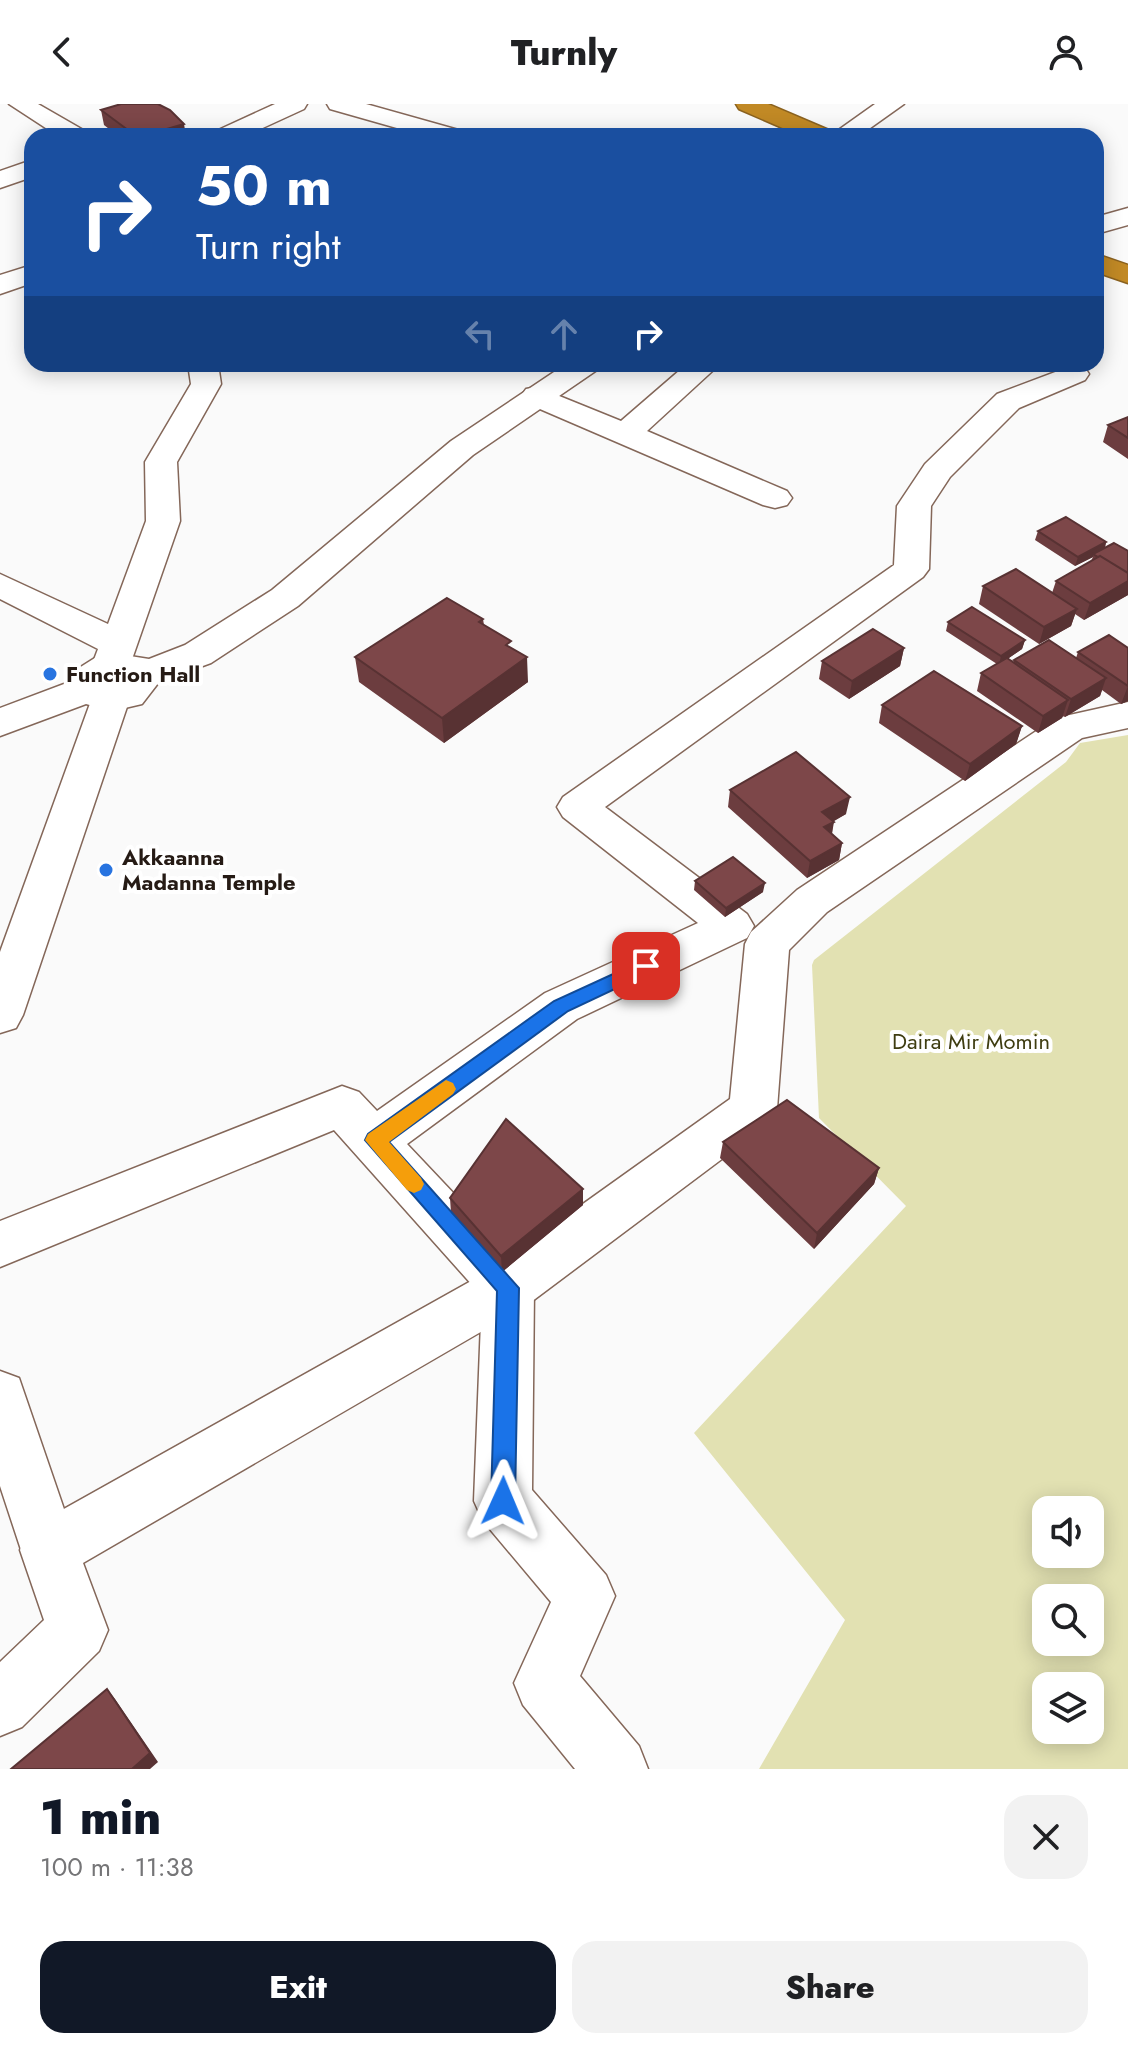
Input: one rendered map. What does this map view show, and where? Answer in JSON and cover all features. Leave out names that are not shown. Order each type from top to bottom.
[{"type":"highway","points":[[748,104],[804,128]]},
{"type":"highway","points":[[1104,265],[1128,275]]},
{"type":"street","points":[[21,104],[62,128]]},
{"type":"street","points":[[242,128],[295,104]]},
{"type":"street","points":[[339,104],[423,128]]},
{"type":"street","points":[[405,123],[434,104]]},
{"type":"street","points":[[854,128],[892,104]]},
{"type":"street","points":[[0,180],[24,171]]},
{"type":"street","points":[[1104,224],[1128,216]]},
{"type":"street","points":[[0,285],[24,276]]},
{"type":"street","points":[[0,1015],[163,521],[161,462],[206,384],[204,372]]},
{"type":"street","points":[[0,723],[115,674],[198,654],[285,598],[462,448],[574,372]]},
{"type":"street","points":[[625,434],[696,372]]},
{"type":"street","points":[[750,935],[577,807],[911,569],[914,506],[937,471],[1008,401],[1074,374],[1068,372]]},
{"type":"street","points":[[537,396],[775,498]]},
{"type":"street","points":[[0,585],[115,674]]},
{"type":"street","points":[[375,1140],[561,1006],[750,935],[812,901],[1070,727],[1128,715]]},
{"type":"street","points":[[49,1550],[508,1288],[753,1109],[750,935]]},
{"type":"street","points":[[0,1244],[342,1106],[508,1288],[503,1501],[585,1596],[545,1683],[616,1769]]},
{"type":"street","points":[[0,1397],[78,1630],[0,1705]]},
{"type":"green space","name":"Daira Mir Momin","points":[[1128,735],[1128,1769],[759,1769],[845,1620],[694,1433],[906,1206],[819,1118],[812,965],[814,960],[1066,762],[1080,743]]},
{"type":"building","points":[[121,104],[158,104],[170,110],[184,124],[170,128],[125,128],[101,110]]},
{"type":"building","points":[[1128,417],[1128,438],[1108,425]]},
{"type":"building","points":[[1066,517],[1106,542],[1078,557],[1038,531]]},
{"type":"building","points":[[1114,543],[1128,551],[1128,573],[1093,554]]},
{"type":"building","points":[[1100,556],[1128,573],[1128,581],[1090,603],[1056,581]]},
{"type":"building","points":[[1016,569],[1077,609],[1044,627],[983,586]]},
{"type":"building","points":[[447,598],[483,619],[479,622],[511,641],[506,645],[527,657],[442,718],[355,657]]},
{"type":"building","points":[[972,607],[1025,640],[1001,656],[948,622]]},
{"type":"building","points":[[873,629],[904,648],[852,681],[822,661]]},
{"type":"building","points":[[1109,635],[1128,648],[1128,686],[1078,652]]},
{"type":"building","points":[[1049,640],[1106,678],[1071,699],[1014,660]]},
{"type":"building","points":[[1007,658],[1068,700],[1043,716],[981,673]]},
{"type":"building","points":[[934,671],[1022,726],[970,764],[882,705]]},
{"type":"building","points":[[796,752],[850,797],[822,812],[834,822],[824,827],[842,843],[810,861],[730,790]]},
{"type":"building","points":[[733,857],[765,883],[726,908],[695,881]]},
{"type":"building","points":[[787,1100],[879,1168],[817,1233],[723,1142]]},
{"type":"building","points":[[506,1119],[583,1189],[501,1256],[450,1198]]},
{"type":"building","points":[[107,1689],[150,1753],[132,1769],[11,1769]]},
{"type":"slow traffic","points":[[414,1184],[375,1140],[446,1089]]},
{"type":"place","name":"Function Hall","points":[[50,674]]},
{"type":"place","name":"Akkaanna Madanna Temple","points":[[106,870]]},
{"type":"route","points":[[503,1501],[508,1288],[375,1140],[561,1006],[646,966]]}]
